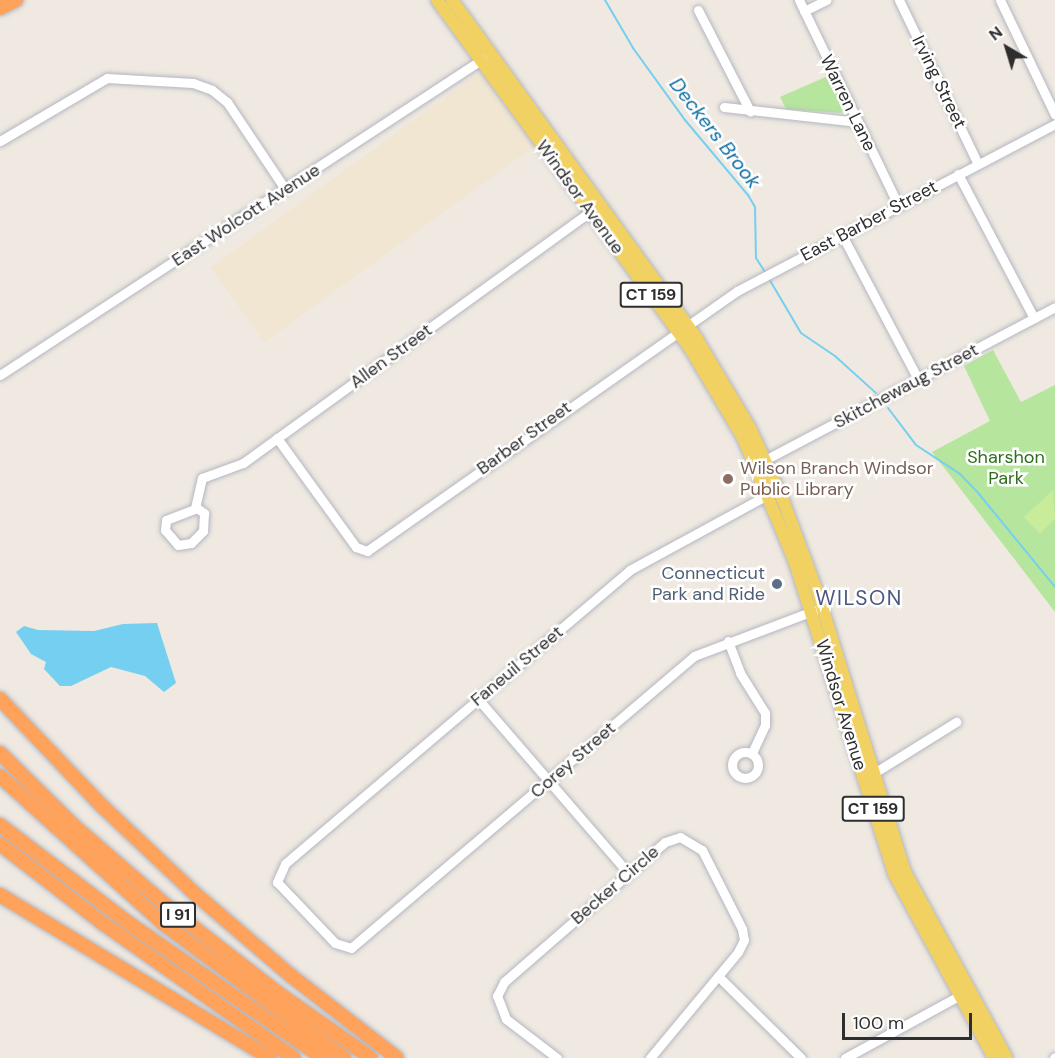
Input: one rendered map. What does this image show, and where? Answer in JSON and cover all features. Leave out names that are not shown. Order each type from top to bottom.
[{"type":"highway","points":[[0,8],[16,0]]},
{"type":"highway","points":[[0,699],[103,807],[192,891],[283,969],[397,1058]]},
{"type":"highway","name":"I 91","points":[[0,753],[73,825],[175,913],[284,998],[371,1058]]},
{"type":"highway","points":[[0,776],[165,925],[344,1058]]},
{"type":"highway","points":[[0,782],[30,805]]},
{"type":"highway","points":[[0,818],[71,880]]},
{"type":"highway","points":[[0,825],[71,880],[322,1058]]},
{"type":"highway","points":[[0,844],[161,965],[294,1058]]},
{"type":"highway","points":[[0,897],[270,1058]]},
{"type":"main road","name":"Windsor Avenue","points":[[437,0],[486,56]]},
{"type":"main road","name":"Windsor Avenue","points":[[452,0],[486,56],[683,329],[713,385],[761,462],[817,609],[874,772],[882,820]]},
{"type":"main road","name":"Windsor Avenue","points":[[817,609],[882,820],[912,888],[992,1053],[1007,1058]]},
{"type":"street","name":"Warren Lane","points":[[799,0],[898,205]]},
{"type":"street","points":[[804,11],[827,0]]},
{"type":"street","name":"Irving Street","points":[[899,0],[978,164]]},
{"type":"street","points":[[1000,0],[1055,115]]},
{"type":"street","points":[[698,10],[750,111]]},
{"type":"street","name":"East Wolcott Avenue","points":[[0,375],[486,56]]},
{"type":"street","points":[[0,141],[107,78],[193,83],[213,90],[227,102],[285,189]]},
{"type":"street","points":[[724,107],[858,122]]},
{"type":"street","name":"East Barber Street","points":[[683,329],[772,271],[1055,124]]},
{"type":"street","points":[[958,174],[1034,318]]},
{"type":"street","name":"Allen Street","points":[[195,508],[202,478],[237,466],[595,208]]},
{"type":"street","points":[[842,235],[918,379]]},
{"type":"street","name":"Skitchewaug Street","points":[[761,462],[1055,307]]},
{"type":"street","name":"Barber Street","points":[[277,438],[363,551],[386,539],[562,411],[683,329]]},
{"type":"street","name":"Faneuil Street","points":[[345,949],[280,888],[277,875],[630,570],[774,492]]},
{"type":"street","points":[[195,508],[204,513],[203,531],[191,543],[178,545],[166,533],[165,522],[171,516],[195,508]]},
{"type":"street","name":"Corey Street","points":[[345,949],[357,945],[694,656],[728,641],[817,609]]},
{"type":"street","points":[[728,641],[740,673],[765,713],[765,725],[752,753]]},
{"type":"street","points":[[478,699],[628,873]]},
{"type":"street","points":[[874,772],[956,722]]},
{"type":"street","name":"Becker Circle","points":[[557,1058],[506,1019],[497,996],[504,982],[628,873],[673,839],[680,837],[702,850],[742,929],[738,952],[650,1058]]},
{"type":"street","points":[[718,976],[801,1058]]},
{"type":"street","points":[[845,1058],[964,993]]},
{"type":"shaded area","points":[[480,72],[534,146],[265,342],[211,268]]},
{"type":"green space","points":[[830,75],[845,107],[841,113],[786,109],[780,97]]},
{"type":"green space","name":"Sharshon Park","points":[[993,350],[1021,402],[1055,385],[1055,612],[932,452],[990,421],[964,366]]},
{"type":"green space","points":[[1053,490],[1055,519],[1040,534],[1024,517]]},
{"type":"water","points":[[157,623],[176,683],[164,692],[145,676],[111,667],[71,686],[60,686],[44,669],[46,662],[31,654],[16,632],[24,626],[38,630],[94,631],[123,624]]},
{"type":"waterway","name":"Deckers Brook","points":[[605,0],[633,48],[685,120],[748,195],[755,207],[756,258],[765,272]]},
{"type":"waterway","name":"Deckers Brook","points":[[768,277],[801,333],[835,356],[876,393]]},
{"type":"waterway","name":"Deckers Brook","points":[[888,408],[916,445],[960,474],[979,494],[1055,587]]},
{"type":"place","name":"Wilson Branch Windsor Public Library","points":[[728,479]]},
{"type":"place","name":"Connecticut Park and Ride","points":[[777,584]]},
{"type":"district","name":"WILSON","points":[[859,598]]}]
